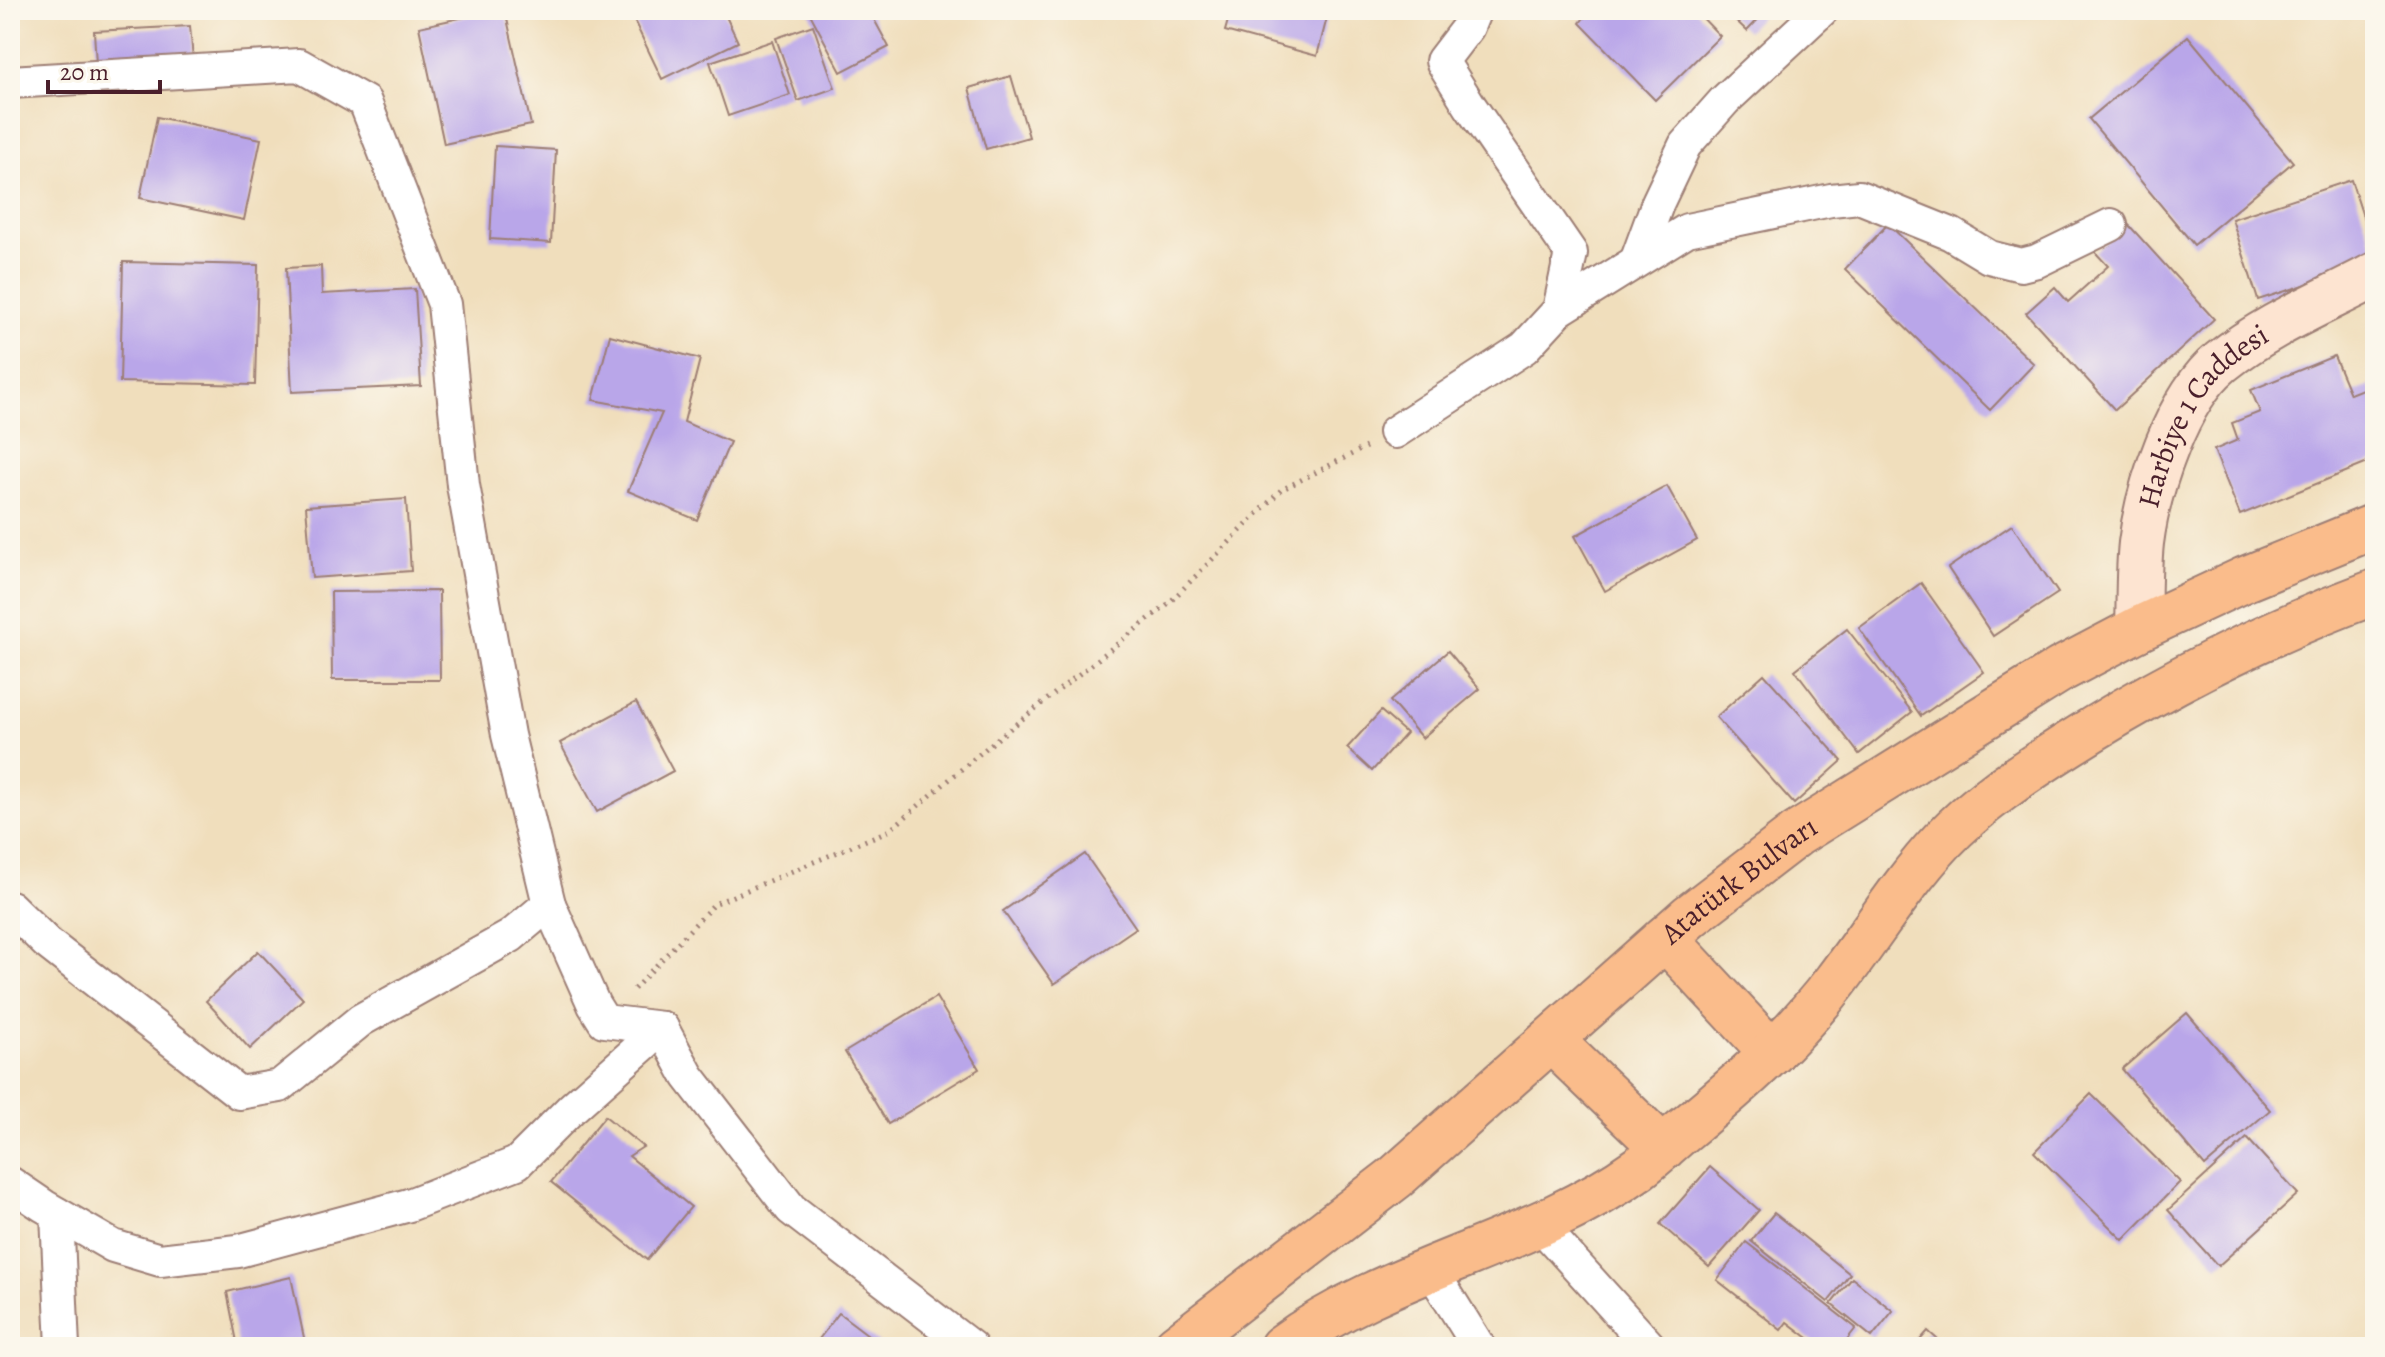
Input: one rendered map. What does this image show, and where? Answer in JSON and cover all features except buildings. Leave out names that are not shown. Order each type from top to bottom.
[{"type":"highway","name":"Atatürk Bulvarı","points":[[1176,1347],[1396,1177],[1690,916],[1797,834],[2060,670],[2245,579],[2375,526]]},
{"type":"highway","points":[[1282,1347],[1328,1317],[1375,1292],[1540,1225],[1597,1195],[1640,1167],[1722,1100],[1772,1053],[1833,984],[1942,841],[1989,797],[2120,711],[2268,635],[2375,592]]},
{"type":"highway","points":[[1665,938],[1772,1053]]},
{"type":"highway","points":[[1551,1040],[1663,1148]]},
{"type":"street","points":[[1475,10],[1468,27],[1442,61],[1571,253],[1559,310]]},
{"type":"street","points":[[1637,259],[1658,202],[1685,145],[1725,100],[1822,10]]},
{"type":"street","points":[[10,82],[299,65],[365,102],[444,304],[463,485],[508,735],[549,904],[604,1021],[662,1028]]},
{"type":"street","points":[[1395,432],[1524,348],[1559,310],[1687,230],[1859,197],[1951,234],[1989,257],[2021,265],[2037,261],[2111,225]]},
{"type":"street","name":"Harbiye 1 Caddesi","points":[[2138,629],[2141,544],[2153,489],[2175,429],[2194,395],[2218,364],[2254,338],[2375,275]]},
{"type":"street","points":[[10,907],[47,943],[239,1093],[280,1086],[361,1020],[511,936],[549,904]]},
{"type":"street","points":[[10,1183],[113,1246],[160,1260],[238,1251],[409,1205],[517,1163],[571,1109],[662,1028]]},
{"type":"street","points":[[662,1028],[688,1076],[791,1209],[971,1347]]},
{"type":"street","points":[[57,1214],[63,1347]]},
{"type":"street","points":[[1540,1225],[1650,1347]]},
{"type":"street","points":[[1430,1268],[1479,1347]]},
{"type":"path","points":[[604,1021],[714,904],[890,830],[997,739],[1169,603],[1281,490],[1395,432]]}]
